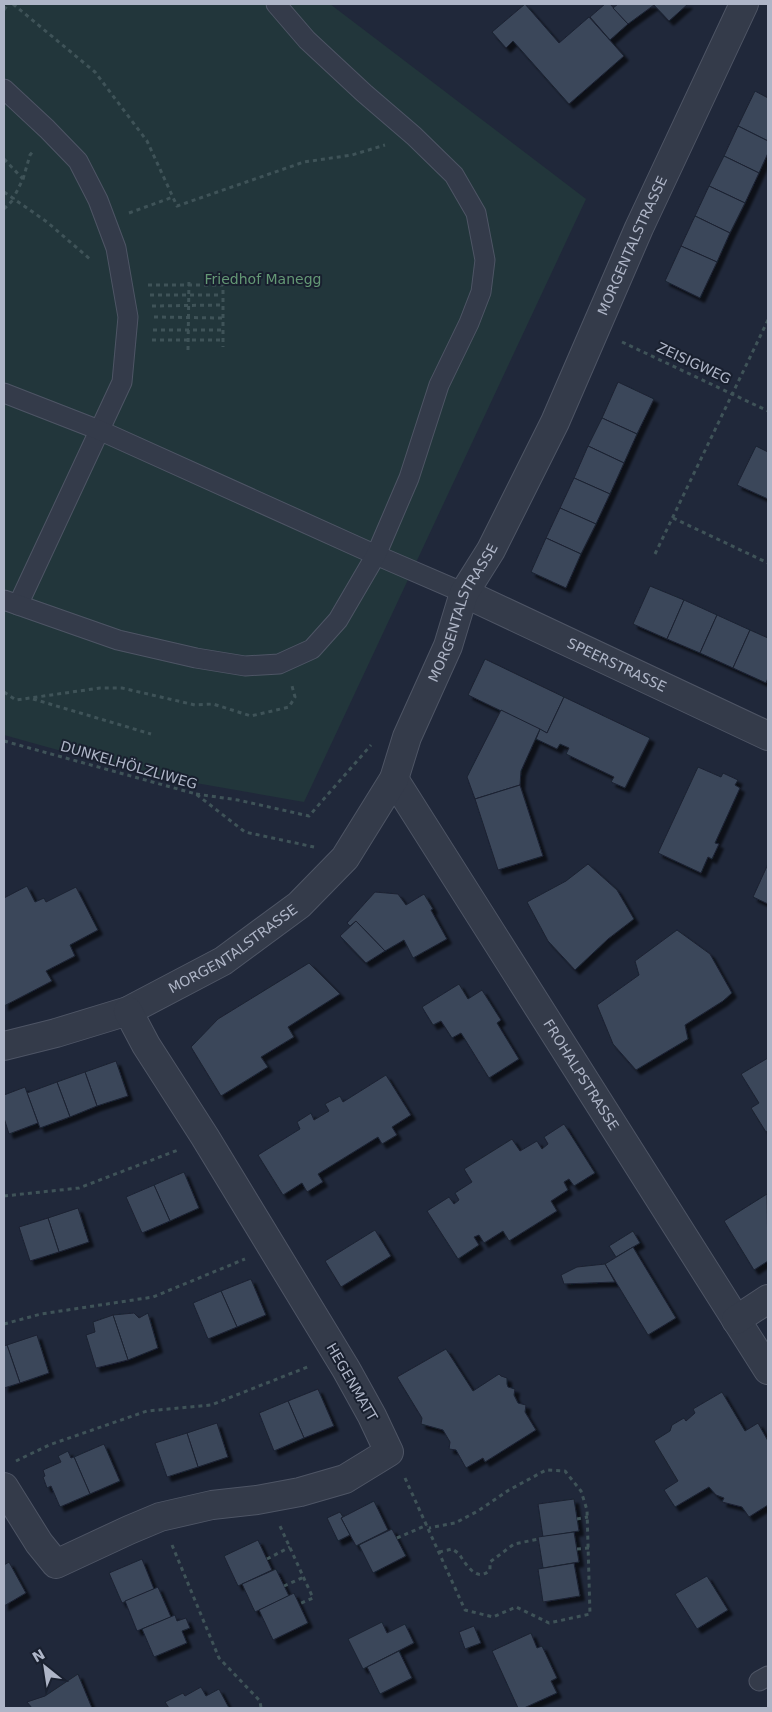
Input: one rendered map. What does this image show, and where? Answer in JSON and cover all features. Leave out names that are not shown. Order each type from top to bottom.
[{"type":"street","name":"MORGENTALSTRASSE","points":[[4,1046],[56,1033],[128,1011],[224,961],[300,906],[345,858],[394,779],[407,737],[448,646],[464,593],[491,550],[555,422],[639,228],[744,4]]},
{"type":"street","name":"SPEERSTRASSE","points":[[464,593],[768,736]]},
{"type":"street","name":"FROHALPSTRASSE","points":[[394,779],[768,1370]]},
{"type":"street","name":"HEGENMATT","points":[[8,1475],[39,1543],[56,1564],[160,1517],[212,1505],[300,1492],[345,1479],[389,1452],[346,1369],[206,1137],[146,1045],[128,1011]]},
{"type":"street","points":[[736,1320],[768,1299]]},
{"type":"lane","points":[[4,90],[46,128],[78,161],[98,200],[116,248],[120,270],[137,317],[122,382],[100,430],[11,602],[118,640],[196,658],[245,666],[279,664],[312,649],[338,620],[376,555],[409,478],[439,385],[470,323],[481,292],[485,260],[476,213],[454,176],[414,136],[364,93],[308,40],[276,4]]},
{"type":"lane","points":[[4,393],[100,430],[464,593]]},
{"type":"path","points":[[4,10],[8,4]]},
{"type":"path","points":[[13,4],[95,72],[147,140],[177,206],[304,162],[352,155],[414,136]]},
{"type":"path","points":[[4,159],[23,179],[13,199],[4,209]]},
{"type":"path","points":[[4,192],[47,222],[91,260],[120,270]]},
{"type":"path","points":[[106,222],[173,197]]},
{"type":"path","points":[[188,350],[189,278]]},
{"type":"path","points":[[137,317],[147,306],[148,285],[223,285],[223,347]]},
{"type":"path","points":[[147,295],[222,295]]},
{"type":"path","points":[[147,306],[222,305]]},
{"type":"path","points":[[137,317],[222,318]]},
{"type":"path","points":[[137,317],[147,330],[148,340],[222,340]]},
{"type":"path","points":[[655,554],[768,320]]},
{"type":"path","points":[[147,330],[222,330]]},
{"type":"path","name":"ZEISIGWEG","points":[[617,340],[768,411]]},
{"type":"path","points":[[673,518],[768,563]]},
{"type":"path","points":[[4,692],[16,700],[100,688],[122,688],[195,705],[213,704],[251,716],[289,707],[295,697],[284,661]]},
{"type":"path","points":[[30,698],[151,734]]},
{"type":"path","points":[[196,794],[238,800],[309,816],[376,739]]},
{"type":"path","name":"DUNKELHÖLZLIWEG","points":[[4,741],[196,794],[245,832],[317,848]]},
{"type":"path","points":[[4,1196],[79,1188],[185,1147]]},
{"type":"path","points":[[4,1324],[41,1314],[153,1296],[251,1256]]},
{"type":"path","points":[[8,1475],[49,1445],[147,1411],[211,1405],[319,1363]]},
{"type":"path","points":[[397,1538],[428,1526],[455,1523],[546,1470],[565,1471],[581,1491],[587,1510],[590,1614],[549,1623],[516,1607],[493,1617],[465,1610],[440,1552],[428,1526],[404,1476]]},
{"type":"path","points":[[268,1498],[313,1598],[299,1604]]},
{"type":"path","points":[[577,1519],[588,1517]]},
{"type":"path","points":[[169,1539],[219,1658],[260,1702],[261,1708]]},
{"type":"path","points":[[440,1552],[452,1548],[460,1555],[466,1567],[477,1574],[486,1574],[490,1570],[490,1562],[514,1544],[539,1540]]},
{"type":"path","points":[[267,1560],[290,1547]]},
{"type":"path","points":[[577,1550],[589,1548]]},
{"type":"path","points":[[284,1586],[304,1577]]},
{"type":"green space","name":"Friedhof Manegg","points":[[4,4],[330,4],[586,199],[304,802],[144,774],[4,735]]},
{"type":"building","points":[[525,4],[559,43],[589,17],[624,56],[569,104],[513,41],[506,48],[492,32]]},
{"type":"building","points":[[605,4],[610,4],[628,24],[610,40],[590,17]]},
{"type":"building","points":[[618,4],[654,5],[628,24],[613,8]]},
{"type":"building","points":[[653,4],[688,4],[669,21]]},
{"type":"building","points":[[755,91],[768,98],[768,141],[738,126]]},
{"type":"building","points":[[738,126],[768,141],[768,153],[759,173],[724,156]]},
{"type":"building","points":[[724,156],[759,173],[745,203],[709,186]]},
{"type":"building","points":[[709,186],[745,203],[730,233],[695,216]]},
{"type":"building","points":[[695,216],[730,233],[717,262],[681,246]]},
{"type":"building","points":[[681,246],[717,262],[700,298],[665,281]]},
{"type":"building","points":[[618,382],[654,399],[637,434],[602,418]]},
{"type":"building","points":[[602,418],[637,434],[624,463],[588,446]]},
{"type":"building","points":[[588,446],[624,463],[610,494],[574,478]]},
{"type":"building","points":[[756,446],[768,452],[768,499],[737,485]]},
{"type":"building","points":[[574,478],[610,494],[596,524],[560,508]]},
{"type":"building","points":[[560,508],[596,524],[581,554],[546,538]]},
{"type":"building","points":[[546,538],[581,554],[566,588],[531,572]]},
{"type":"building","points":[[650,586],[684,600],[667,639],[633,624]]},
{"type":"building","points":[[684,600],[717,615],[700,653],[667,639]]},
{"type":"building","points":[[717,615],[750,630],[733,668],[700,653]]},
{"type":"building","points":[[750,630],[768,638],[768,678],[766,683],[733,668]]},
{"type":"building","points":[[485,659],[564,697],[547,733],[468,695]]},
{"type":"building","points":[[564,697],[650,738],[625,788],[611,782],[614,777],[566,754],[569,748],[560,744],[557,749],[536,739],[540,729],[547,733]]},
{"type":"building","points":[[501,710],[540,729],[521,771],[520,785],[475,799],[467,777]]},
{"type":"building","points":[[698,767],[721,777],[723,773],[738,780],[735,785],[740,788],[715,843],[719,844],[712,859],[708,857],[701,873],[658,853]]},
{"type":"building","points":[[520,785],[543,856],[498,870],[475,799]]},
{"type":"building","points":[[588,864],[617,890],[634,919],[608,939],[575,970],[548,941],[527,902],[566,881]]},
{"type":"building","points":[[768,864],[768,904],[753,897]]},
{"type":"building","points":[[27,886],[35,902],[44,898],[46,902],[76,887],[98,930],[70,945],[75,956],[46,971],[52,981],[4,1006],[4,898]]},
{"type":"building","points":[[375,892],[398,894],[406,905],[424,894],[447,939],[413,958],[404,940],[385,951],[356,921],[350,926],[347,923]]},
{"type":"building","points":[[356,921],[385,951],[366,963],[340,936]]},
{"type":"building","points":[[677,930],[710,954],[732,993],[723,1001],[685,1025],[688,1039],[636,1070],[613,1044],[597,1005],[639,975],[635,961]]},
{"type":"building","points":[[309,963],[340,994],[288,1027],[294,1037],[261,1057],[268,1067],[221,1096],[191,1047],[218,1019]]},
{"type":"building","points":[[459,984],[468,999],[482,990],[501,1020],[497,1023],[519,1059],[489,1078],[461,1033],[452,1038],[441,1021],[433,1025],[422,1007]]},
{"type":"building","points":[[768,1058],[768,1131],[766,1132],[751,1108],[759,1103],[741,1074]]},
{"type":"building","points":[[116,1061],[128,1096],[97,1106],[85,1072]]},
{"type":"building","points":[[85,1072],[97,1106],[70,1117],[57,1082]]},
{"type":"building","points":[[386,1075],[411,1115],[392,1127],[397,1135],[382,1144],[378,1137],[318,1174],[323,1182],[307,1192],[302,1183],[283,1195],[258,1155],[300,1129],[297,1122],[311,1113],[314,1120],[329,1111],[325,1104],[340,1096],[343,1102]]},
{"type":"building","points":[[57,1082],[70,1117],[40,1128],[27,1093]]},
{"type":"building","points":[[25,1087],[38,1123],[9,1134],[4,1118],[4,1095]]},
{"type":"building","points":[[564,1124],[595,1173],[574,1186],[569,1179],[564,1182],[568,1190],[551,1201],[557,1211],[509,1241],[503,1231],[484,1243],[479,1235],[474,1237],[479,1245],[458,1259],[427,1211],[449,1197],[454,1204],[459,1200],[455,1193],[472,1182],[464,1169],[512,1139],[520,1151],[537,1141],[542,1149],[548,1144],[544,1137]]},
{"type":"building","points":[[184,1172],[199,1208],[170,1221],[154,1185]]},
{"type":"building","points":[[154,1185],[170,1221],[142,1233],[126,1197]]},
{"type":"building","points":[[767,1194],[768,1261],[754,1270],[724,1221]]},
{"type":"building","points":[[78,1208],[89,1242],[59,1252],[48,1218]]},
{"type":"building","points":[[48,1218],[59,1252],[30,1261],[19,1227]]},
{"type":"building","points":[[375,1230],[391,1256],[341,1287],[325,1261]]},
{"type":"building","points":[[633,1231],[640,1243],[616,1257],[609,1246]]},
{"type":"building","points":[[633,1247],[676,1318],[648,1335],[605,1264]]},
{"type":"building","points":[[605,1264],[615,1282],[564,1284],[561,1275],[577,1267]]},
{"type":"building","points":[[251,1279],[266,1315],[237,1327],[221,1291]]},
{"type":"building","points":[[221,1291],[237,1327],[208,1339],[193,1303]]},
{"type":"building","points":[[134,1313],[139,1318],[148,1313],[158,1348],[128,1360],[113,1315]]},
{"type":"building","points":[[113,1315],[128,1360],[96,1368],[86,1335],[95,1332],[93,1322]]},
{"type":"building","points":[[37,1335],[49,1373],[20,1383],[7,1345]]},
{"type":"building","points":[[7,1345],[20,1383],[4,1388],[4,1346]]},
{"type":"building","points":[[446,1349],[473,1391],[499,1374],[507,1378],[508,1387],[515,1389],[514,1395],[518,1403],[526,1405],[525,1412],[536,1430],[485,1462],[483,1458],[466,1468],[456,1450],[449,1449],[450,1442],[443,1430],[421,1424],[422,1418],[397,1377]]},
{"type":"building","points":[[318,1389],[334,1426],[304,1438],[288,1401]]},
{"type":"building","points":[[722,1392],[745,1431],[758,1423],[768,1441],[768,1505],[749,1517],[742,1507],[722,1502],[724,1498],[716,1495],[709,1487],[675,1507],[664,1490],[678,1481],[654,1441],[670,1431],[672,1425],[684,1418],[686,1421],[695,1413],[693,1409]]},
{"type":"building","points":[[288,1401],[304,1438],[274,1451],[259,1413]]},
{"type":"building","points":[[217,1423],[228,1457],[198,1467],[187,1433]]},
{"type":"building","points":[[187,1433],[198,1467],[167,1477],[155,1443]]},
{"type":"building","points":[[104,1444],[120,1481],[90,1494],[74,1457]]},
{"type":"building","points":[[68,1451],[71,1458],[74,1457],[90,1494],[60,1507],[51,1486],[47,1488],[43,1477],[45,1476],[43,1470],[61,1462],[58,1456]]},
{"type":"building","points":[[574,1499],[579,1531],[543,1537],[538,1504]]},
{"type":"building","points":[[374,1501],[388,1530],[356,1546],[341,1518]]},
{"type":"building","points":[[340,1512],[350,1535],[338,1541],[327,1518]]},
{"type":"building","points":[[392,1529],[406,1556],[373,1573],[359,1545]]},
{"type":"building","points":[[574,1532],[579,1562],[543,1568],[538,1537]]},
{"type":"building","points":[[258,1540],[272,1570],[238,1586],[224,1556]]},
{"type":"building","points":[[142,1559],[154,1589],[122,1603],[109,1573]]},
{"type":"building","points":[[9,1562],[26,1593],[4,1606],[4,1565]]},
{"type":"building","points":[[574,1563],[580,1596],[543,1602],[538,1569]]},
{"type":"building","points":[[276,1569],[289,1596],[255,1612],[242,1584]]},
{"type":"building","points":[[707,1576],[728,1610],[697,1629],[675,1594]]},
{"type":"building","points":[[158,1587],[171,1617],[137,1631],[125,1601]]},
{"type":"building","points":[[294,1593],[308,1623],[273,1640],[259,1610]]},
{"type":"building","points":[[175,1615],[177,1621],[186,1618],[190,1628],[182,1631],[187,1643],[154,1657],[142,1629]]},
{"type":"building","points":[[382,1622],[387,1633],[405,1624],[414,1643],[363,1669],[348,1639]]},
{"type":"building","points":[[474,1626],[481,1643],[465,1649],[459,1632]]},
{"type":"building","points":[[531,1633],[537,1648],[542,1646],[557,1678],[551,1681],[557,1693],[524,1708],[518,1708],[492,1651]]},
{"type":"building","points":[[399,1651],[412,1678],[380,1694],[367,1667]]},
{"type":"building","points":[[78,1674],[92,1708],[32,1708],[27,1702],[45,1696]]},
{"type":"building","points":[[201,1687],[206,1696],[219,1689],[229,1708],[169,1708],[165,1702],[183,1693],[185,1696]]}]
